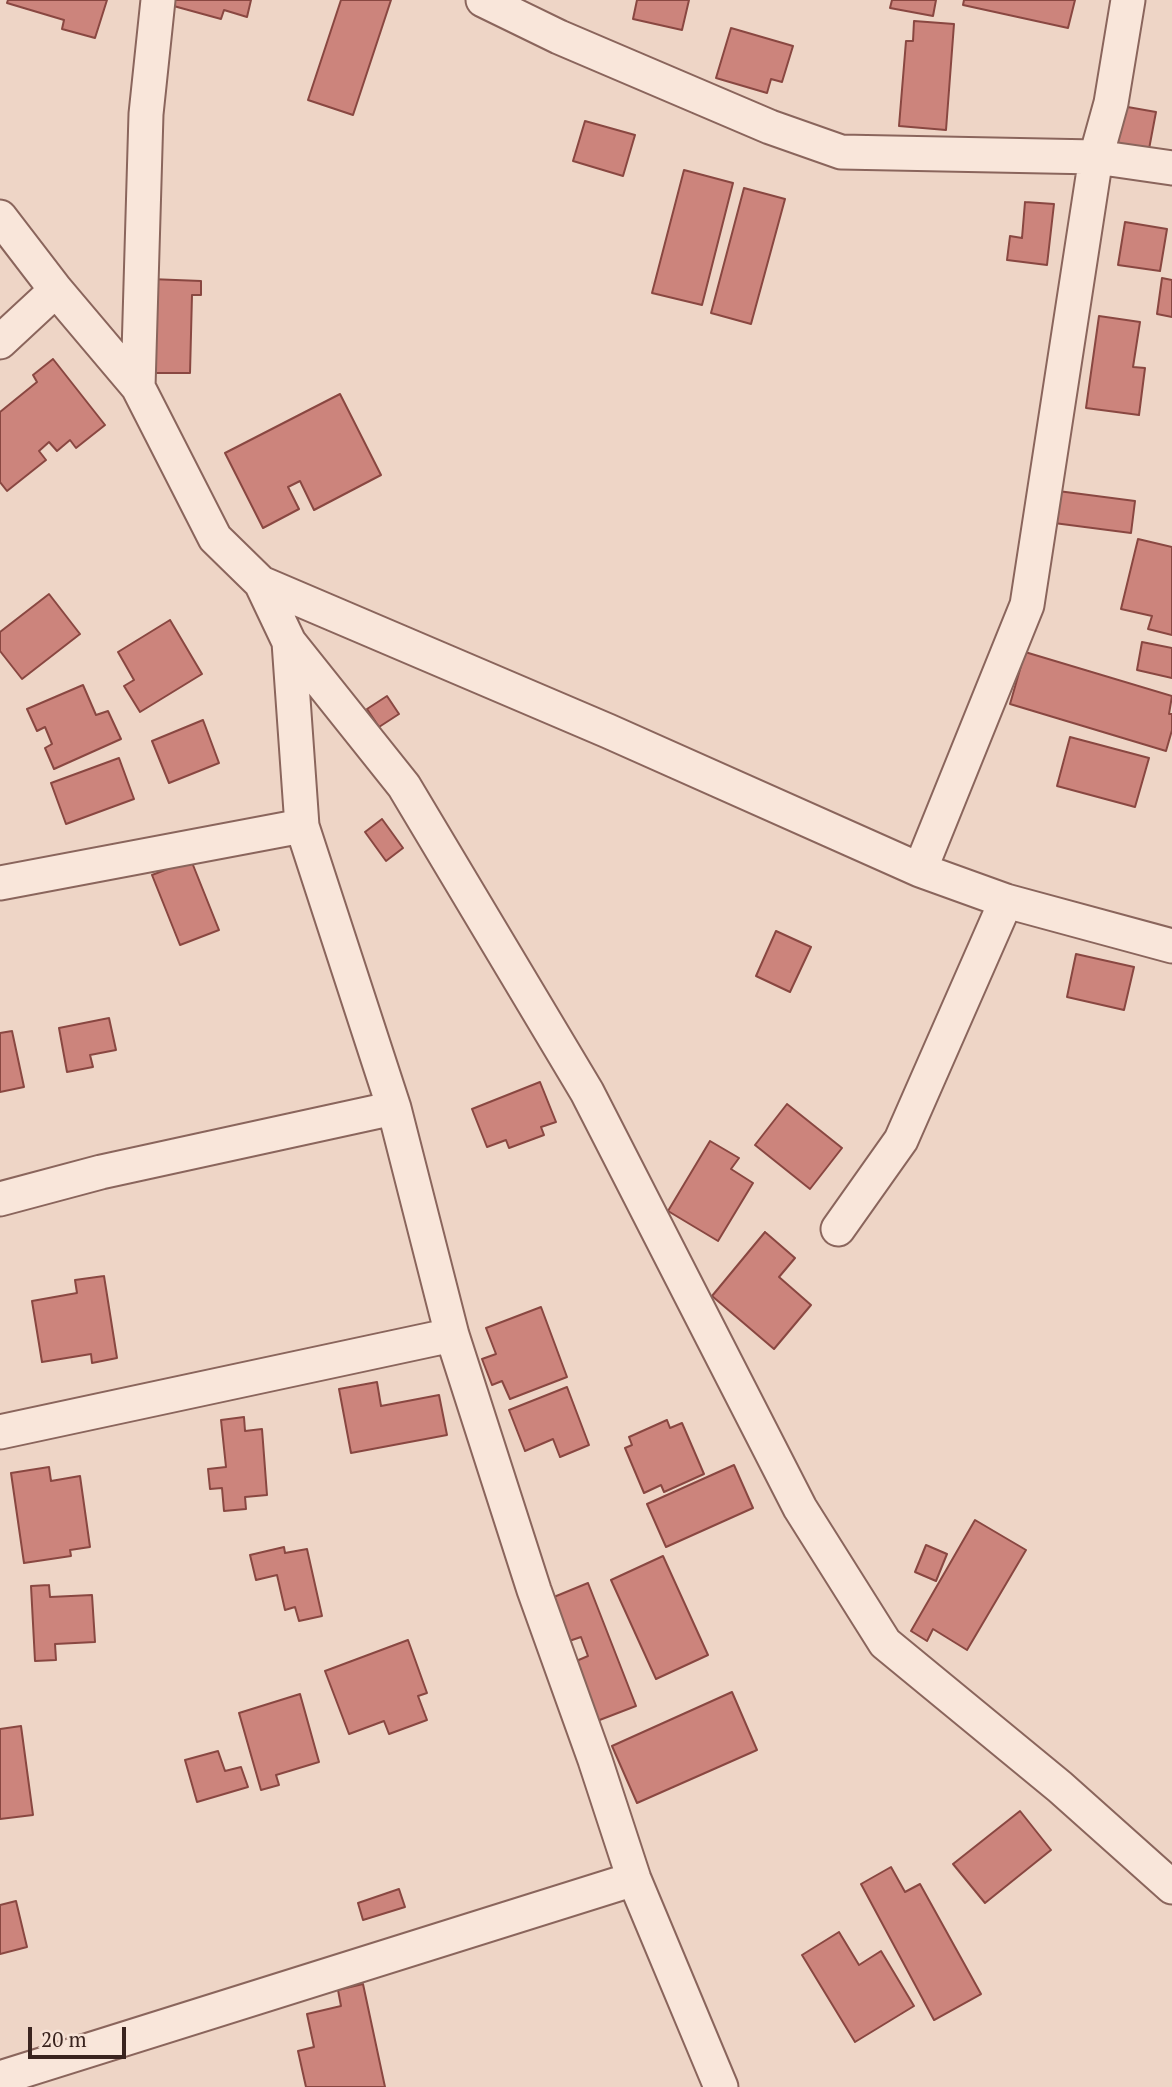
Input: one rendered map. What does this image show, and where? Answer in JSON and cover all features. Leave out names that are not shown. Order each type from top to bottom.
[{"type":"street","points":[[138,387],[146,114],[158,0]]},
{"type":"street","points":[[483,0],[559,37],[770,127],[841,152],[1096,157],[1172,169]]},
{"type":"street","points":[[920,870],[1027,606],[1096,157],[1111,103],[1128,0]]},
{"type":"street","points":[[0,217],[56,290],[138,387],[215,538],[261,583],[289,642],[404,786],[587,1092],[800,1508],[886,1643],[1060,1787],[1172,1887]]},
{"type":"street","points":[[0,342],[56,290]]},
{"type":"street","points":[[261,583],[608,731],[920,870],[1006,901],[1172,946]]},
{"type":"street","points":[[289,642],[302,826],[394,1108],[452,1335],[534,1590],[634,1879],[721,2087]]},
{"type":"street","points":[[0,883],[302,826]]},
{"type":"street","points":[[838,1229],[901,1140],[1006,901]]},
{"type":"street","points":[[0,1199],[101,1172],[394,1108]]},
{"type":"street","points":[[0,1432],[452,1335]]},
{"type":"street","points":[[0,2078],[634,1879]]},
{"type":"building","points":[[8,0],[107,0],[95,38],[62,29],[64,20],[7,3]]},
{"type":"building","points":[[172,0],[251,0],[247,17],[224,10],[221,19],[170,5]]},
{"type":"building","points":[[341,0],[391,0],[353,115],[308,100]]},
{"type":"building","points":[[637,0],[689,0],[682,30],[633,19]]},
{"type":"building","points":[[892,0],[936,0],[933,16],[890,8]]},
{"type":"building","points":[[964,0],[1075,0],[1068,28],[963,5]]},
{"type":"building","points":[[914,21],[954,24],[946,130],[899,126],[906,41],[913,41]]},
{"type":"building","points":[[731,28],[793,46],[782,82],[771,79],[767,93],[716,78]]},
{"type":"building","points":[[1122,106],[1156,112],[1149,149],[1116,143]]},
{"type":"building","points":[[585,121],[635,135],[623,176],[573,161]]},
{"type":"building","points":[[684,170],[733,183],[702,305],[652,293]]},
{"type":"building","points":[[744,188],[785,199],[751,324],[711,313]]},
{"type":"building","points":[[1025,202],[1054,204],[1047,265],[1007,260],[1010,236],[1022,238]]},
{"type":"building","points":[[1125,222],[1167,229],[1160,271],[1118,265]]},
{"type":"building","points":[[1162,278],[1172,280],[1172,317],[1157,314]]},
{"type":"building","points":[[150,279],[201,281],[201,295],[192,295],[190,373],[148,373]]},
{"type":"building","points":[[1099,316],[1140,322],[1133,367],[1145,368],[1139,415],[1086,408]]},
{"type":"building","points":[[53,359],[105,425],[76,448],[70,440],[57,451],[49,442],[39,451],[46,460],[7,491],[0,482],[0,412],[37,382],[33,375]]},
{"type":"building","points":[[340,394],[381,475],[314,510],[300,481],[288,487],[299,509],[263,528],[225,453]]},
{"type":"building","points":[[1058,491],[1135,501],[1131,533],[1054,523]]},
{"type":"building","points":[[1138,539],[1172,547],[1172,635],[1148,629],[1152,616],[1121,609]]},
{"type":"building","points":[[49,594],[80,634],[22,679],[0,651],[0,632]]},
{"type":"building","points":[[170,620],[202,674],[140,712],[124,686],[134,680],[118,652]]},
{"type":"building","points":[[1142,642],[1172,648],[1172,678],[1137,670]]},
{"type":"building","points":[[1025,652],[1172,696],[1169,714],[1172,714],[1172,730],[1166,751],[1010,704]]},
{"type":"building","points":[[83,685],[96,715],[108,711],[121,739],[54,769],[45,748],[52,744],[45,727],[37,731],[27,709]]},
{"type":"building","points":[[387,696],[399,714],[379,727],[367,709]]},
{"type":"building","points":[[203,720],[219,763],[169,783],[152,741]]},
{"type":"building","points":[[1070,737],[1149,758],[1135,807],[1057,786]]},
{"type":"building","points":[[119,758],[134,799],[66,824],[51,783]]},
{"type":"building","points":[[382,819],[403,848],[386,861],[365,832]]},
{"type":"building","points":[[191,860],[219,930],[180,945],[152,875]]},
{"type":"building","points":[[776,931],[811,947],[790,992],[756,976]]},
{"type":"building","points":[[1076,954],[1134,967],[1124,1010],[1067,997]]},
{"type":"building","points":[[109,1018],[116,1050],[90,1055],[93,1067],[67,1072],[59,1028]]},
{"type":"building","points":[[12,1031],[24,1087],[0,1092],[0,1033]]},
{"type":"building","points":[[540,1082],[556,1122],[541,1127],[544,1135],[509,1148],[506,1140],[487,1147],[472,1109]]},
{"type":"building","points":[[787,1104],[842,1148],[810,1189],[755,1145]]},
{"type":"building","points":[[710,1141],[739,1158],[731,1169],[753,1183],[718,1241],[668,1211]]},
{"type":"building","points":[[765,1232],[795,1258],[779,1277],[811,1305],[774,1349],[712,1296]]},
{"type":"building","points":[[104,1276],[117,1358],[92,1363],[91,1354],[42,1362],[32,1301],[77,1293],[75,1280]]},
{"type":"building","points":[[541,1307],[567,1377],[510,1399],[502,1381],[492,1385],[482,1359],[496,1354],[486,1328]]},
{"type":"building","points":[[377,1382],[381,1406],[439,1395],[447,1435],[351,1453],[339,1389]]},
{"type":"building","points":[[567,1387],[589,1445],[560,1457],[553,1439],[525,1451],[509,1410]]},
{"type":"building","points":[[244,1417],[245,1431],[262,1429],[267,1495],[245,1497],[246,1509],[224,1511],[222,1488],[210,1489],[208,1469],[226,1467],[221,1420]]},
{"type":"building","points":[[667,1420],[670,1428],[682,1423],[704,1474],[664,1492],[661,1485],[644,1493],[625,1448],[632,1445],[629,1437]]},
{"type":"building","points":[[734,1465],[753,1508],[666,1547],[647,1504]]},
{"type":"building","points":[[49,1467],[51,1481],[80,1476],[90,1547],[70,1550],[71,1556],[24,1563],[11,1473]]},
{"type":"building","points":[[975,1520],[1026,1550],[967,1650],[933,1629],[927,1641],[911,1631]]},
{"type":"building","points":[[926,1545],[947,1554],[936,1581],[915,1572]]},
{"type":"building","points":[[284,1547],[285,1553],[307,1549],[322,1616],[299,1621],[295,1607],[285,1610],[277,1575],[256,1580],[250,1555]]},
{"type":"building","points":[[663,1556],[708,1655],[656,1679],[611,1580]]},
{"type":"building","points":[[588,1583],[636,1706],[597,1721],[574,1662],[588,1656],[581,1637],[566,1642],[549,1599]]},
{"type":"building","points":[[49,1585],[50,1597],[92,1595],[95,1642],[55,1644],[56,1660],[35,1661],[31,1586]]},
{"type":"building","points":[[408,1640],[427,1693],[418,1696],[427,1720],[389,1734],[384,1721],[349,1734],[325,1671]]},
{"type":"building","points":[[732,1692],[757,1750],[637,1803],[612,1746]]},
{"type":"building","points":[[300,1694],[319,1762],[276,1775],[279,1785],[261,1790],[239,1713]]},
{"type":"building","points":[[21,1726],[33,1815],[0,1819],[0,1729]]},
{"type":"building","points":[[218,1751],[225,1771],[241,1767],[248,1787],[197,1802],[185,1760]]},
{"type":"building","points":[[1020,1811],[1051,1850],[985,1903],[953,1864]]},
{"type":"building","points":[[891,1867],[905,1892],[920,1884],[981,1994],[934,2020],[861,1884]]},
{"type":"building","points":[[399,1889],[405,1907],[363,1920],[358,1903]]},
{"type":"building","points":[[16,1901],[27,1947],[0,1954],[0,1905]]},
{"type":"building","points":[[839,1932],[859,1965],[881,1951],[914,2006],[855,2042],[802,1955]]},
{"type":"building","points":[[363,1984],[385,2087],[306,2087],[298,2051],[314,2047],[307,2014],[341,2006],[338,1990]]}]
